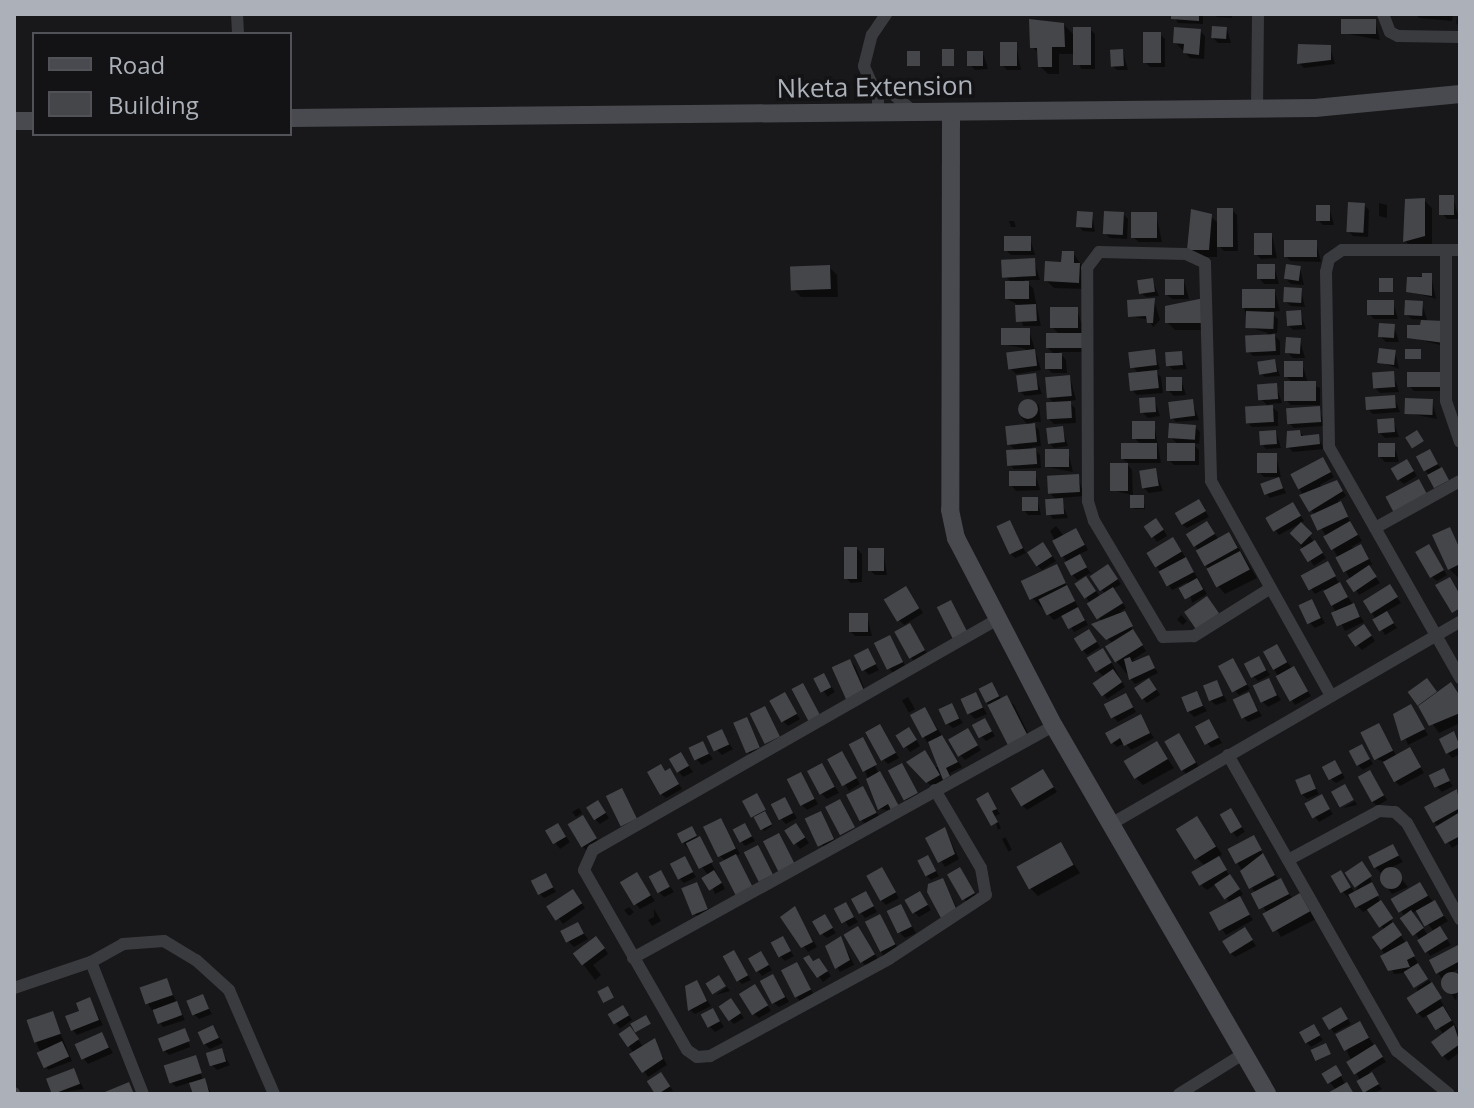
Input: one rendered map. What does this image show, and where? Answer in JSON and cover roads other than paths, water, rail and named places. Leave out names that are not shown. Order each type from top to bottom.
[{"type":"street","points":[[878,113],[876,93],[865,79],[865,56],[886,14]]},
{"type":"street","points":[[1257,109],[1258,14]]},
{"type":"street","points":[[1383,14],[1390,32],[1398,36],[1460,37]]},
{"type":"street","points":[[876,93],[893,94],[915,113]]},
{"type":"street","name":"Nketa Extension","points":[[292,118],[1257,109],[1352,107],[1460,94]]},
{"type":"street","points":[[951,112],[950,510],[961,554],[1054,726],[1267,1094]]},
{"type":"street","points":[[1460,442],[1446,401],[1453,250],[1342,250],[1327,265],[1329,447],[1460,678]]},
{"type":"street","points":[[1269,589],[1194,636],[1163,637],[1094,521],[1088,501],[1087,268],[1099,252],[1186,254],[1205,263],[1211,481],[1330,694]]},
{"type":"street","points":[[1375,528],[1460,481]]},
{"type":"street","points":[[935,790],[981,868],[987,892],[889,959],[703,1057],[687,1050],[587,879],[587,855],[996,620]]},
{"type":"street","points":[[1111,824],[1330,694],[1460,622]]},
{"type":"street","points":[[633,958],[1054,726]]},
{"type":"street","points":[[1228,755],[1397,1051],[1449,1094]]},
{"type":"street","points":[[1288,860],[1379,811],[1395,812],[1460,919]]},
{"type":"street","points":[[14,988],[91,962],[123,944],[149,939],[178,947],[196,960],[235,999],[274,1094]]},
{"type":"street","points":[[91,962],[143,1094]]},
{"type":"street","points":[[1179,1094],[1243,1054]]}]
